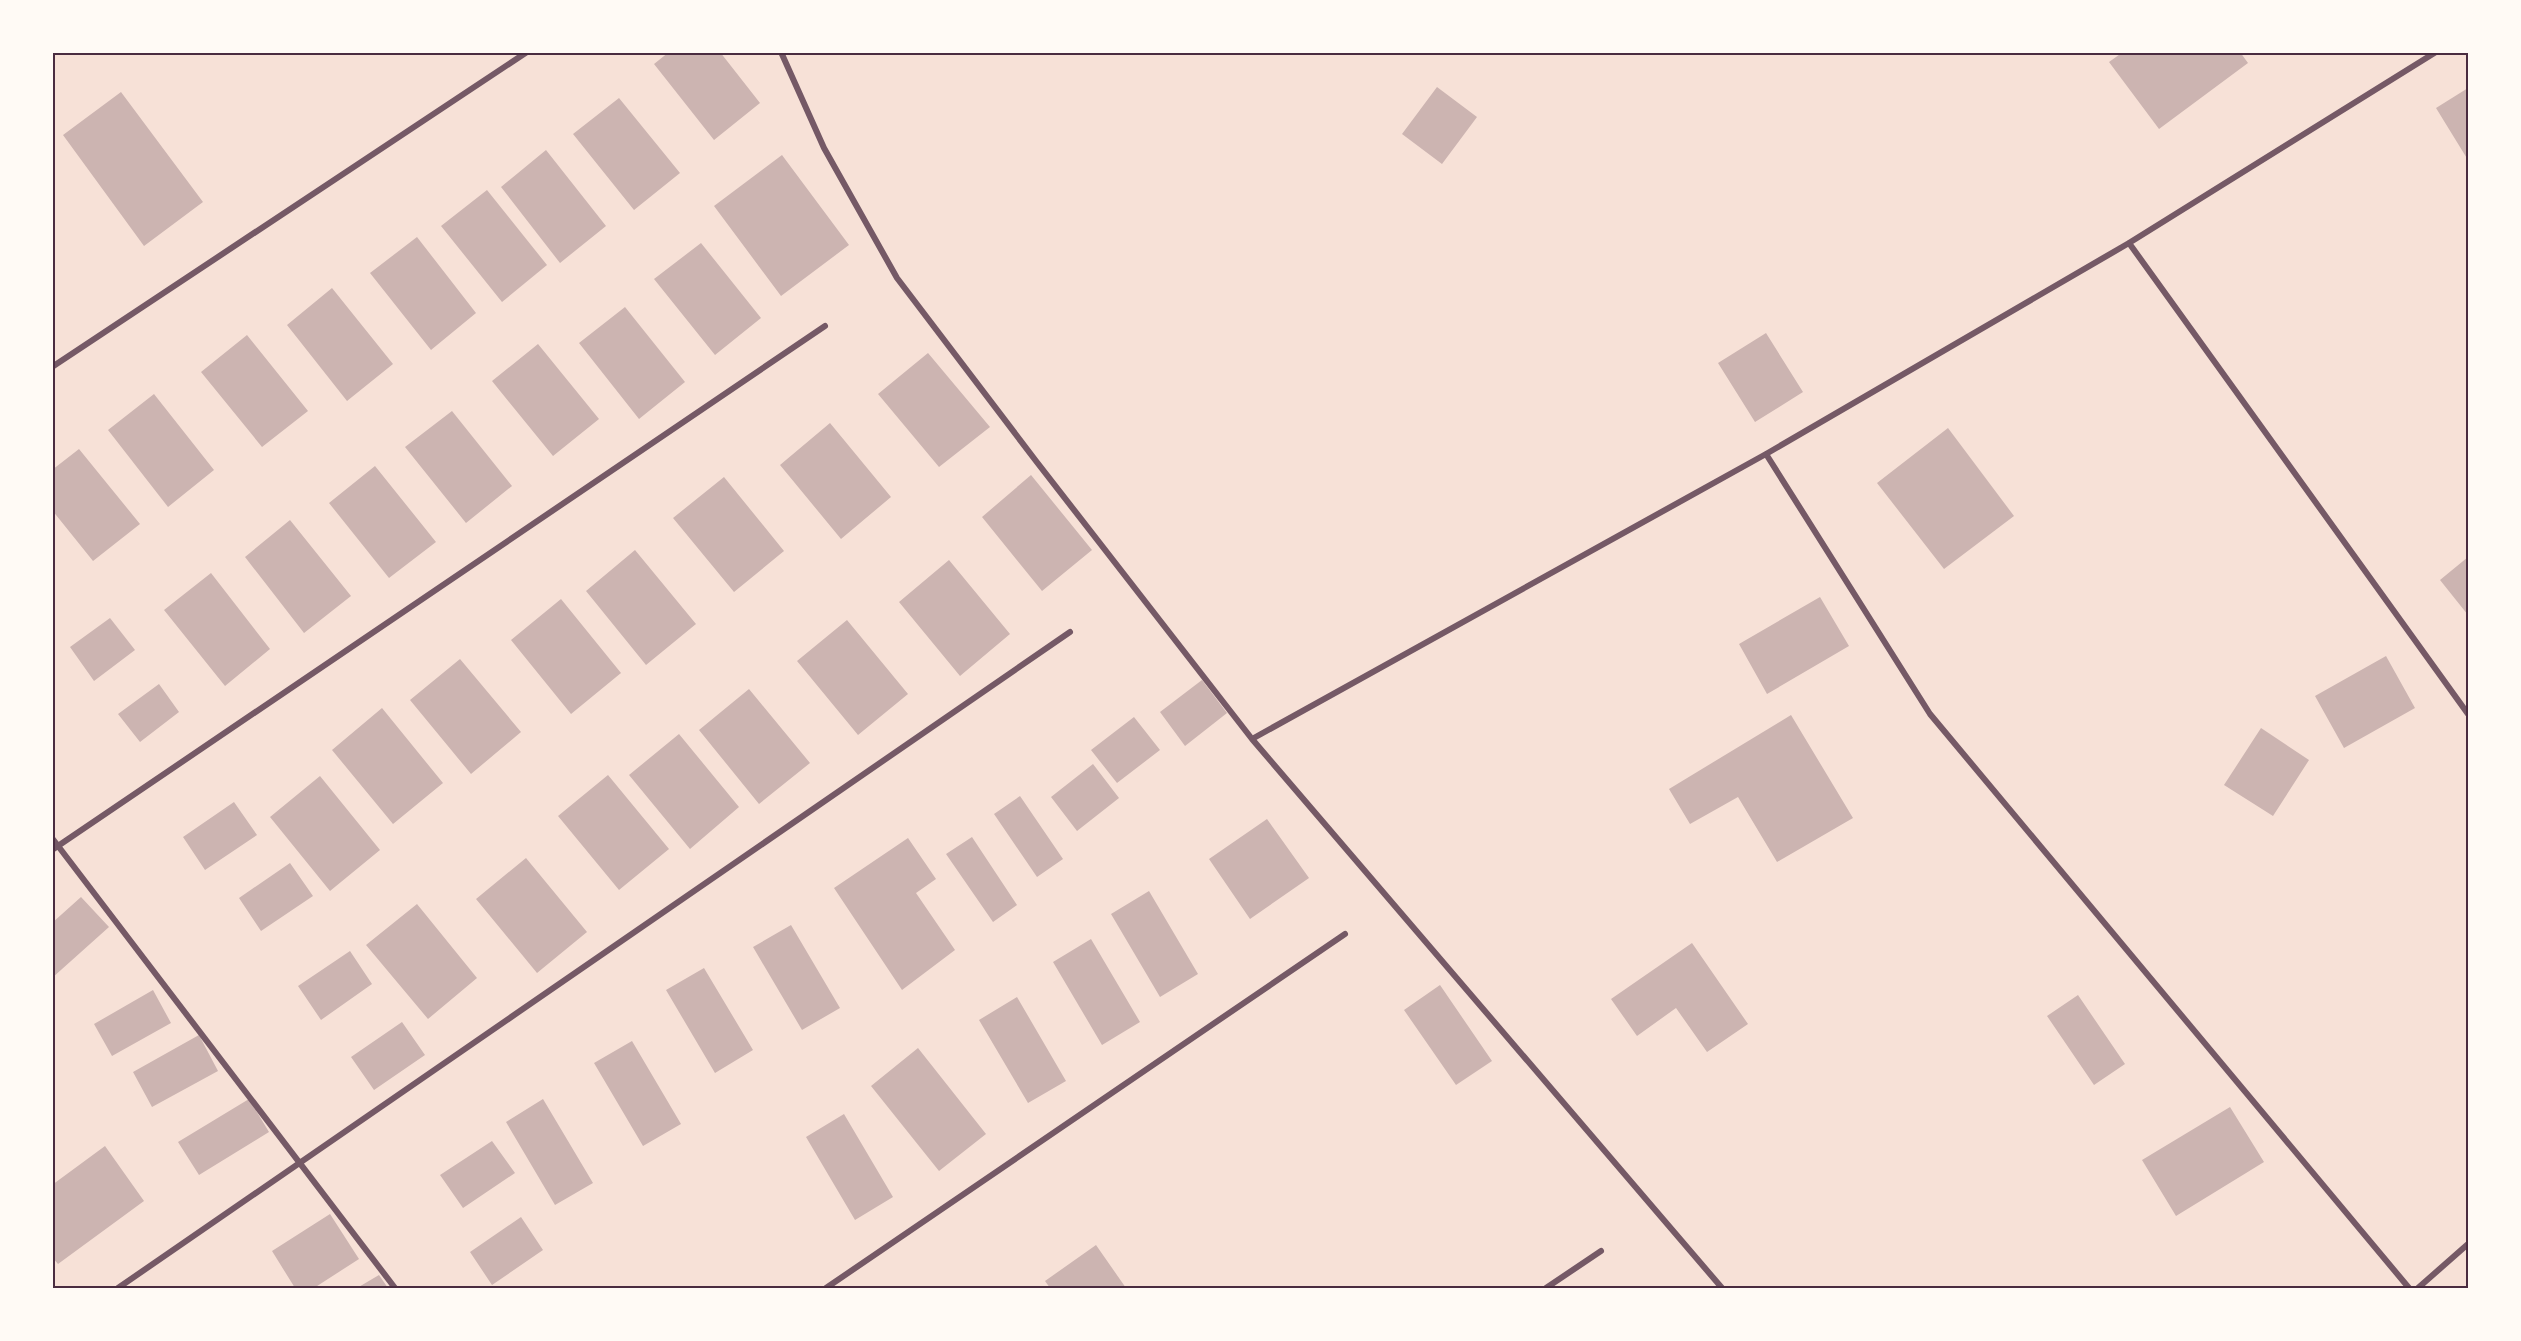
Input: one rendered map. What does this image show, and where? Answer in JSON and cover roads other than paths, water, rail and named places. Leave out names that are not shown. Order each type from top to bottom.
[{"type":"street","points":[[52,368],[527,52]]},
{"type":"street","points":[[781,52],[824,148],[897,278],[1252,739],[1722,1288]]},
{"type":"street","points":[[1252,739],[1766,454],[2129,243],[2436,52]]},
{"type":"street","points":[[2129,243],[2469,714]]},
{"type":"street","points":[[55,848],[825,326]]},
{"type":"street","points":[[1766,454],[1930,714],[2409,1288]]},
{"type":"street","points":[[118,1288],[1070,633]]},
{"type":"street","points":[[52,838],[55,848],[395,1288]]},
{"type":"street","points":[[826,1288],[1345,934]]},
{"type":"street","points":[[2418,1288],[2469,1244]]},
{"type":"street","points":[[1546,1288],[1601,1251]]}]
